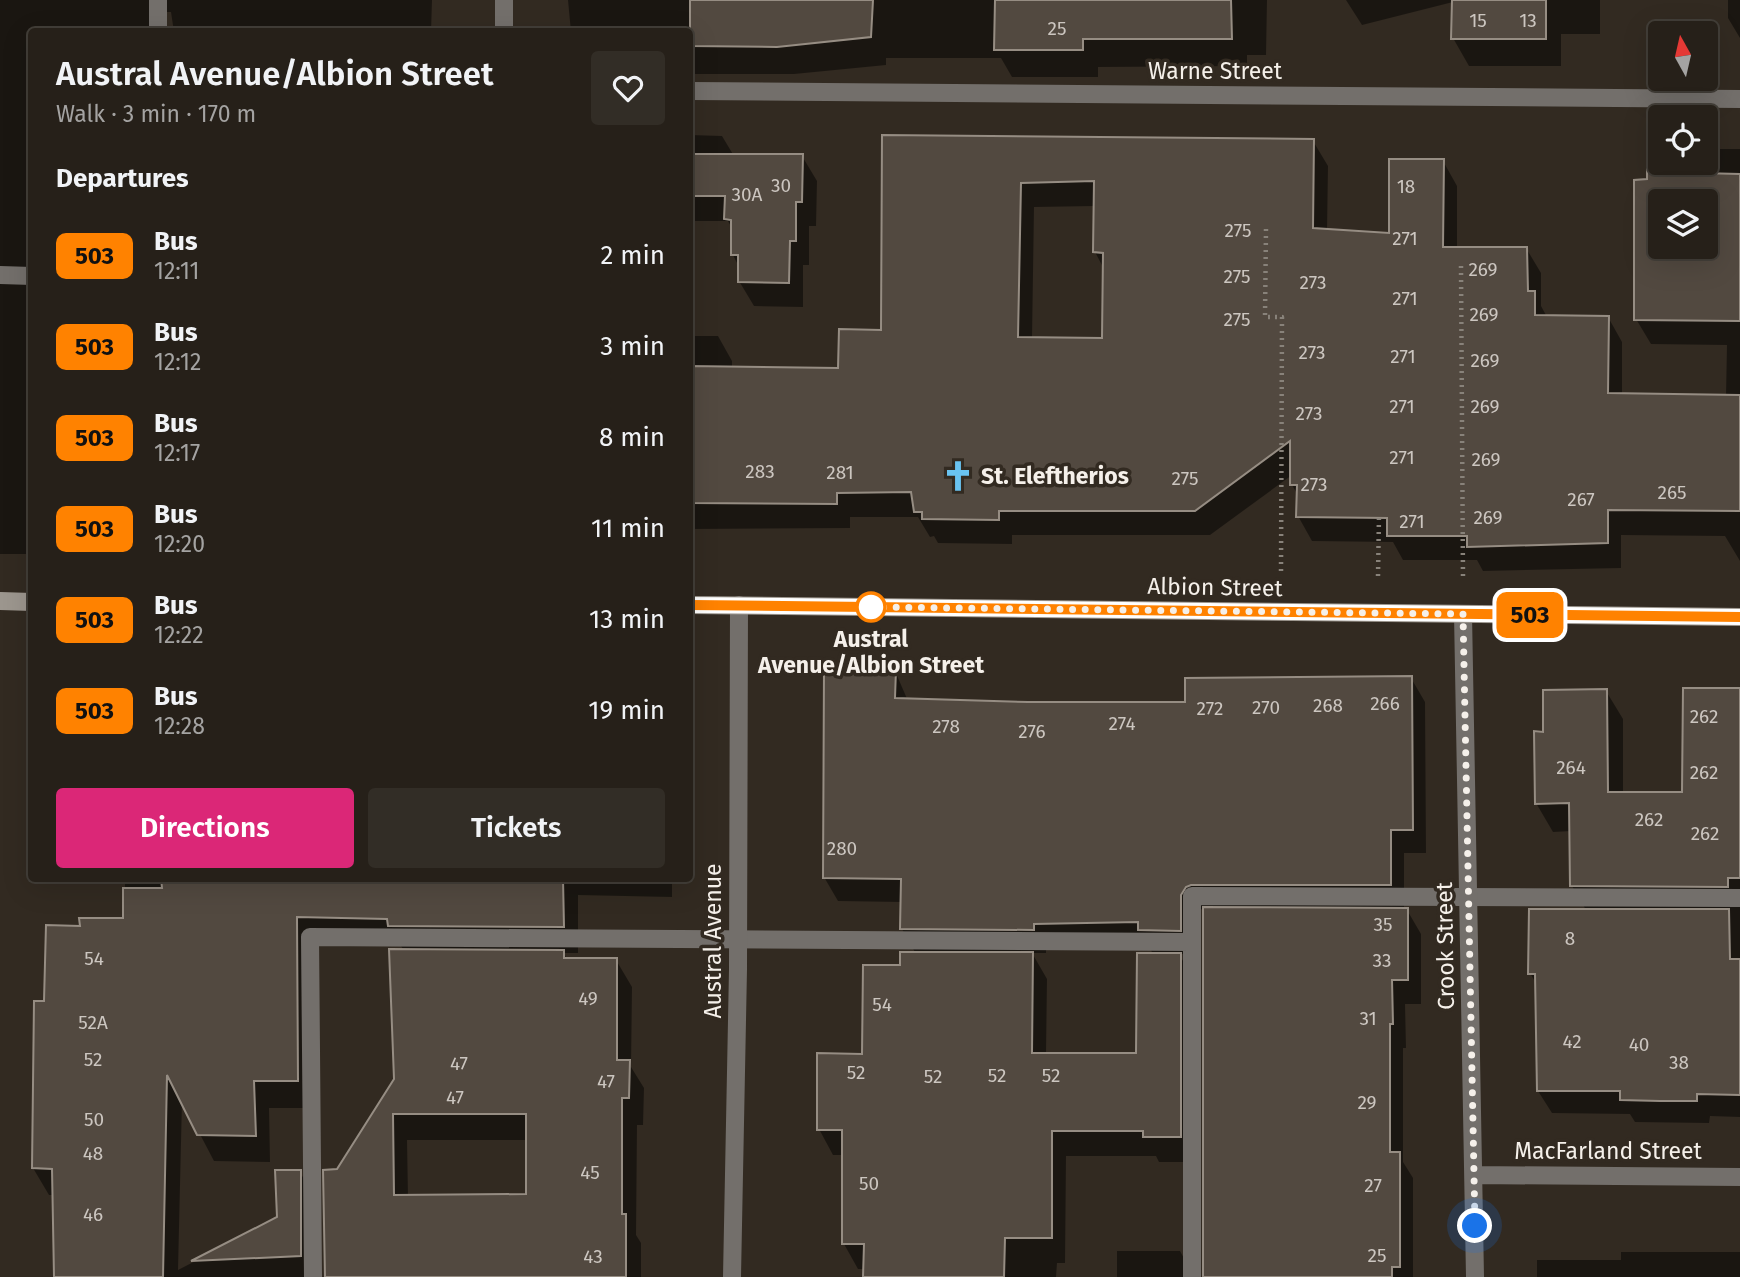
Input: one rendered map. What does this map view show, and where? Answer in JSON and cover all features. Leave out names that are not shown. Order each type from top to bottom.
[{"type":"street","points":[[158,0],[158,28]]},
{"type":"street","points":[[504,0],[504,28]]},
{"type":"street","name":"Warne Street","points":[[693,91],[1740,99]]},
{"type":"street","points":[[0,275],[28,276]]},
{"type":"street","points":[[0,601],[28,602]]},
{"type":"street","name":"Albion Street","points":[[693,605],[1740,617]]},
{"type":"street","name":"Austral Avenue","points":[[732,1277],[738,939],[739,606]]},
{"type":"street","name":"Crook Street","points":[[1463,614],[1475,1277]]},
{"type":"street","points":[[1192,1277],[1192,895],[1740,898]]},
{"type":"street","points":[[313,1277],[310,937],[1192,942]]},
{"type":"street","name":"MacFarland Street","points":[[1475,1175],[1740,1177]]},
{"type":"path","points":[[1266,229],[1265,317],[1282,317],[1281,574]]},
{"type":"path","points":[[1461,266],[1463,577]]},
{"type":"path","points":[[1378,576],[1379,515]]},
{"type":"building","points":[[690,0],[873,0],[871,37],[777,47],[693,46],[693,28],[690,28]]},
{"type":"building","points":[[995,0],[1231,0],[1232,39],[1083,39],[1083,50],[994,50]]},
{"type":"building","points":[[1452,0],[1546,0],[1546,39],[1451,39]]},
{"type":"building","points":[[882,135],[1314,139],[1313,228],[1389,233],[1389,159],[1444,159],[1443,247],[1527,247],[1528,291],[1535,291],[1535,315],[1609,316],[1608,393],[1740,395],[1740,511],[1608,510],[1608,543],[1467,547],[1467,536],[1387,536],[1387,518],[1296,517],[1297,485],[1290,485],[1290,441],[1195,511],[999,511],[999,520],[922,519],[922,512],[914,512],[911,492],[837,493],[837,504],[693,503],[693,366],[838,368],[839,329],[881,330]],"holes":[[[1094,181],[1093,252],[1103,253],[1102,338],[1018,337],[1021,183]]]},
{"type":"building","points":[[693,154],[803,154],[802,202],[796,202],[796,241],[790,241],[789,283],[738,282],[738,255],[731,255],[731,220],[724,219],[725,196],[693,196]]},
{"type":"building","points":[[1647,163],[1648,175],[1740,174],[1740,321],[1634,320],[1634,180],[1647,179]]},
{"type":"building","points":[[824,669],[896,669],[895,698],[1028,702],[1185,702],[1185,678],[1412,676],[1413,830],[1391,830],[1391,885],[1191,885],[1186,887],[1181,895],[1181,931],[1138,930],[1138,922],[1034,924],[1034,930],[900,929],[901,879],[823,878]]},
{"type":"building","points":[[1683,688],[1740,688],[1740,878],[1728,878],[1728,887],[1570,886],[1569,803],[1535,804],[1534,731],[1543,732],[1543,690],[1607,689],[1608,792],[1682,792]]},
{"type":"building","points":[[161,882],[563,882],[564,927],[388,926],[387,919],[297,917],[298,1081],[254,1081],[256,1136],[197,1135],[167,1075],[163,1277],[54,1277],[52,1169],[32,1168],[34,1001],[44,1001],[46,925],[80,926],[79,918],[123,918],[123,888],[162,888]]},
{"type":"building","points":[[1203,907],[1408,908],[1408,980],[1392,980],[1393,1024],[1390,1024],[1390,1152],[1400,1152],[1400,1267],[1392,1267],[1392,1277],[1203,1277]]},
{"type":"building","points":[[1529,909],[1729,909],[1730,959],[1740,959],[1740,1095],[1697,1094],[1697,1101],[1660,1101],[1620,1100],[1620,1091],[1537,1091],[1535,974],[1528,974]]},
{"type":"building","points":[[389,949],[564,950],[564,958],[617,958],[617,1060],[630,1060],[629,1098],[622,1098],[622,1214],[626,1214],[626,1277],[325,1277],[323,1170],[337,1169],[394,1079]],"holes":[[[393,1114],[526,1114],[526,1194],[394,1195]]]},
{"type":"building","points":[[900,952],[1033,952],[1032,1053],[1136,1053],[1137,953],[1181,953],[1181,1137],[1143,1137],[1143,1131],[1052,1131],[1052,1238],[1005,1238],[1004,1277],[863,1277],[864,1244],[842,1244],[842,1130],[817,1130],[817,1053],[862,1054],[863,965],[900,965]]},
{"type":"building","points":[[275,1170],[301,1170],[301,1256],[191,1261],[277,1217]]},
{"type":"bus line","name":"503","points":[[693,605],[1740,617]]},
{"type":"place","name":"St. Eleftherios","points":[[958,476]]},
{"type":"place","name":"Austral Avenue/Albion Street","points":[[871,607]]},
{"type":"route","points":[[871,607],[1463,614],[1475,1226]]}]
